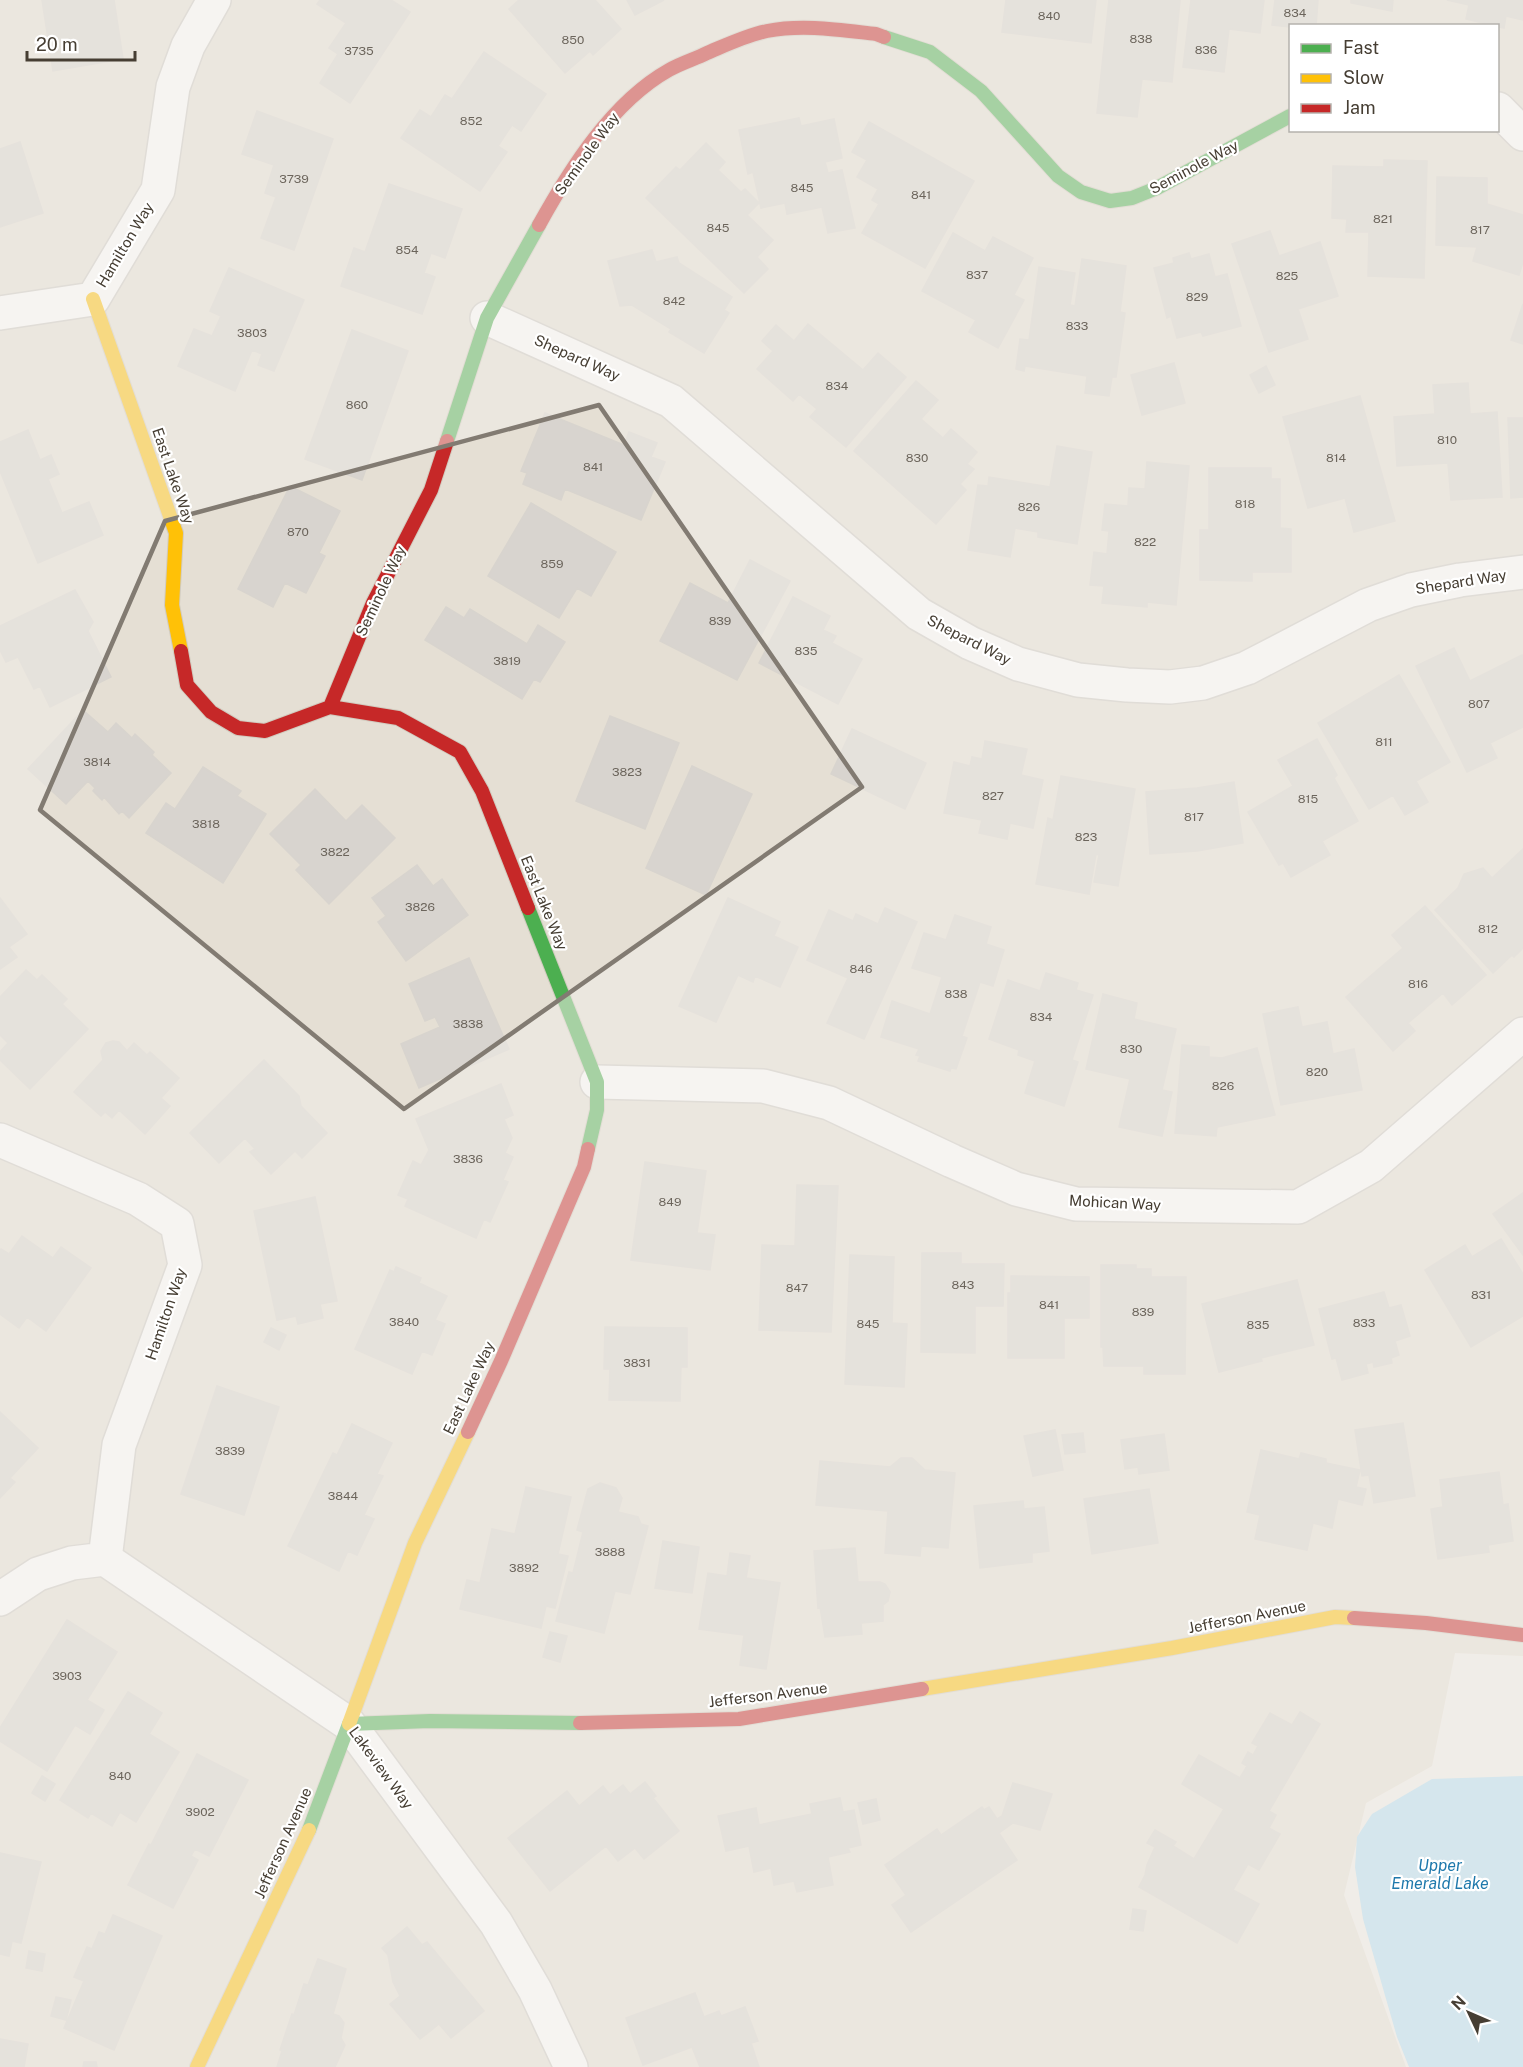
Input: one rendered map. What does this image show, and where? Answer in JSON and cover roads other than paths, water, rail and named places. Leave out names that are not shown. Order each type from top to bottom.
[{"type":"street","name":"Hamilton Way","points":[[0,313],[93,298],[158,190],[173,87],[188,46],[214,0]]},
{"type":"street","name":"Seminole Way","points":[[330,707],[373,603],[431,490],[487,318],[551,203],[599,132],[630,98],[669,69],[727,44],[766,31],[815,27],[876,34],[930,52],[981,91],[1058,176],[1081,192],[1110,201],[1132,198],[1158,188],[1289,117]]},
{"type":"street","points":[[1499,111],[1523,134]]},
{"type":"street","name":"East Lake Way","points":[[93,298],[177,533],[172,605],[187,685],[211,712],[238,728],[265,731],[330,707],[398,718],[460,752],[482,791],[597,1082],[597,1110],[584,1167],[501,1360],[415,1543],[349,1724]]},
{"type":"street","name":"Shepard Way","points":[[487,318],[671,401],[919,614],[969,643],[1018,664],[1078,680],[1170,687],[1203,683],[1247,668],[1368,605],[1411,590],[1460,580],[1523,572]]},
{"type":"street","name":"Mohican Way","points":[[597,1082],[763,1086],[829,1103],[1016,1189],[1076,1204],[1298,1207],[1371,1166],[1523,1034]]},
{"type":"street","name":"Hamilton Way","points":[[0,1140],[138,1199],[177,1224],[185,1265],[119,1445],[105,1559]]},
{"type":"street","points":[[0,1599],[38,1574],[72,1563],[105,1559]]},
{"type":"street","name":"Lakeview Way","points":[[105,1559],[349,1724],[496,1923],[535,1990],[571,2067]]},
{"type":"street","name":"Jefferson Avenue","points":[[197,2067],[312,1823],[349,1724],[430,1721],[605,1723],[739,1719],[1138,1653],[1335,1617],[1426,1623],[1523,1635]]},
{"type":"water","name":"Upper Emerald Lake","points":[[1523,1776],[1523,2067],[1409,2067],[1397,2037],[1363,1919],[1355,1867],[1357,1837],[1372,1814],[1432,1779]]}]
